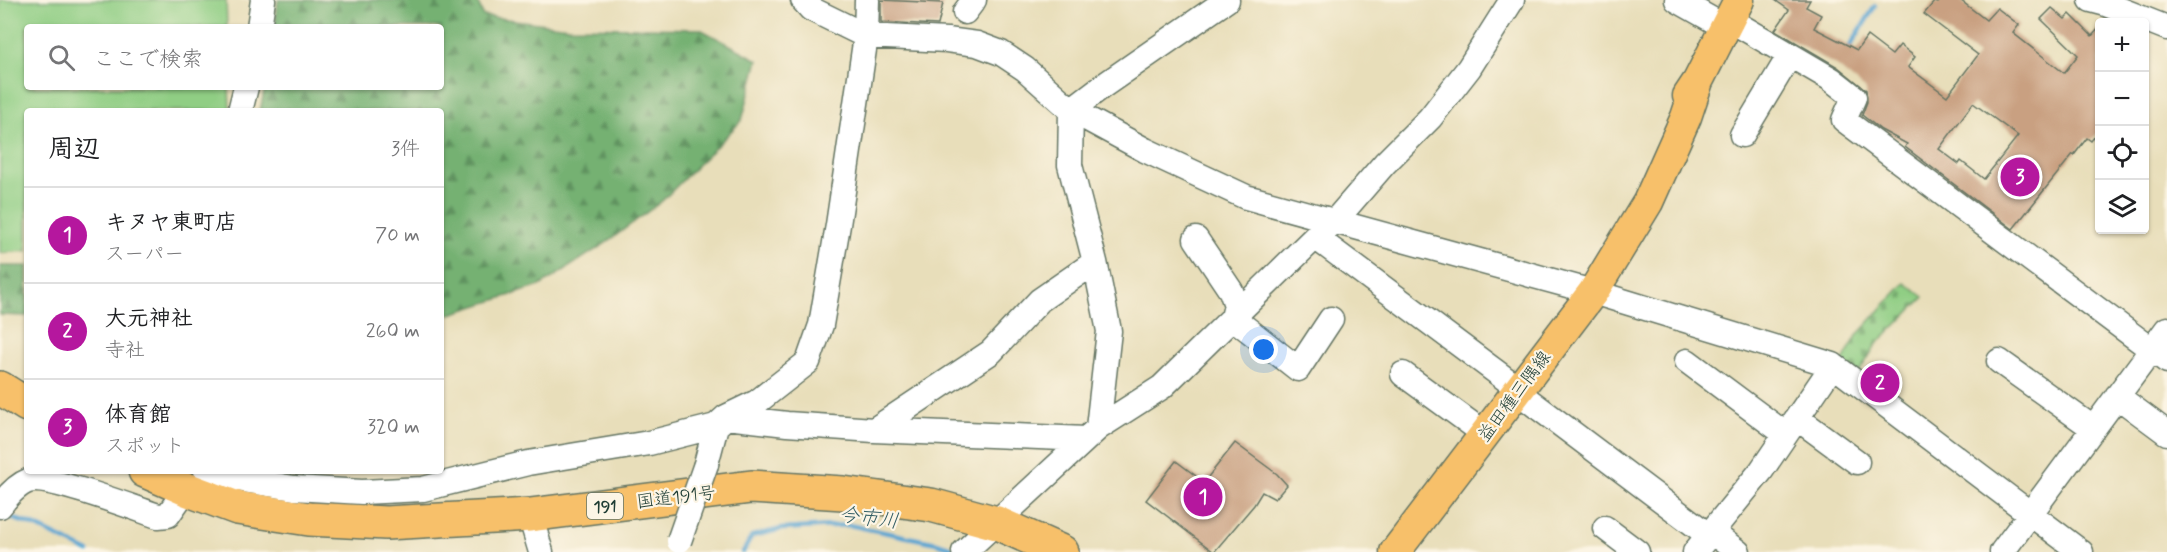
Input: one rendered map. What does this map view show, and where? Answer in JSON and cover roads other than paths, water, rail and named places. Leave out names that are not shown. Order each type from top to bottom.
[{"type":"highway","points":[[0,387],[24,403]]},
{"type":"highway","name":"国道191号","points":[[162,474],[196,480],[237,508],[309,519],[386,523],[530,515],[751,487],[843,493],[931,505],[997,523],[1062,552]]},
{"type":"main road","name":"益田種三隅線","points":[[1395,552],[1593,292],[1648,202],[1686,117],[1698,81],[1734,10]]},
{"type":"street","points":[[259,24],[262,0]]},
{"type":"street","points":[[803,0],[811,9],[866,36],[947,40],[977,44],[1001,53],[1024,69],[1071,110],[1145,150],[1246,197],[1593,292],[1833,364],[2081,552]]},
{"type":"street","points":[[0,506],[8,496],[28,481],[49,482],[158,516],[168,515],[196,480],[218,476],[294,488],[362,492],[423,489],[528,463],[648,443],[721,422],[757,402],[808,362],[821,326],[866,36],[867,0]]},
{"type":"street","points":[[1071,110],[1227,0]]},
{"type":"street","points":[[1677,0],[1716,22],[1734,10],[1790,55],[1831,79],[1854,97],[1844,120],[2159,356]]},
{"type":"street","points":[[2091,0],[2167,28]]},
{"type":"street","points":[[964,552],[1092,434],[1162,387],[1315,237],[1334,222],[1385,163],[1430,118],[1469,68],[1501,4]]},
{"type":"street","points":[[1742,135],[1790,55]]},
{"type":"street","points":[[241,108],[245,90]]},
{"type":"street","points":[[1071,110],[1070,165],[1095,262],[1109,331],[1092,434]]},
{"type":"street","points":[[1315,237],[1519,389],[1523,396],[1702,544]]},
{"type":"street","points":[[1196,239],[1230,291],[1236,305],[1233,318]]},
{"type":"street","points":[[874,430],[990,352],[1040,300],[1095,262]]},
{"type":"street","points":[[1233,318],[1298,369],[1331,319]]},
{"type":"street","points":[[2002,552],[2117,396],[2159,356],[2167,329]]},
{"type":"street","points":[[1687,361],[1791,426],[1857,462]]},
{"type":"street","points":[[1999,361],[2093,428]]},
{"type":"street","points":[[1702,544],[1761,471],[1833,364]]},
{"type":"street","points":[[1403,374],[1485,434]]},
{"type":"street","points":[[2117,396],[2167,433]]},
{"type":"street","points":[[721,422],[874,430],[1092,434]]},
{"type":"street","points":[[677,546],[721,422]]},
{"type":"street","points":[[530,515],[542,552]]},
{"type":"street","points":[[1605,528],[1637,552]]},
{"type":"street","points":[[1702,544],[1717,536],[1738,552]]},
{"type":"waterway","points":[[1847,51],[1875,6]]},
{"type":"waterway","name":"今市川","points":[[3,515],[35,526],[89,552]]},
{"type":"waterway","name":"今市川","points":[[743,552],[752,536],[782,529],[849,525],[937,543],[958,550]]},
{"type":"place","name":"体育館","points":[[2020,177]]},
{"type":"place","name":"大元神社","points":[[1880,383]]},
{"type":"place","name":"キヌヤ東町店","points":[[1203,497]]}]
